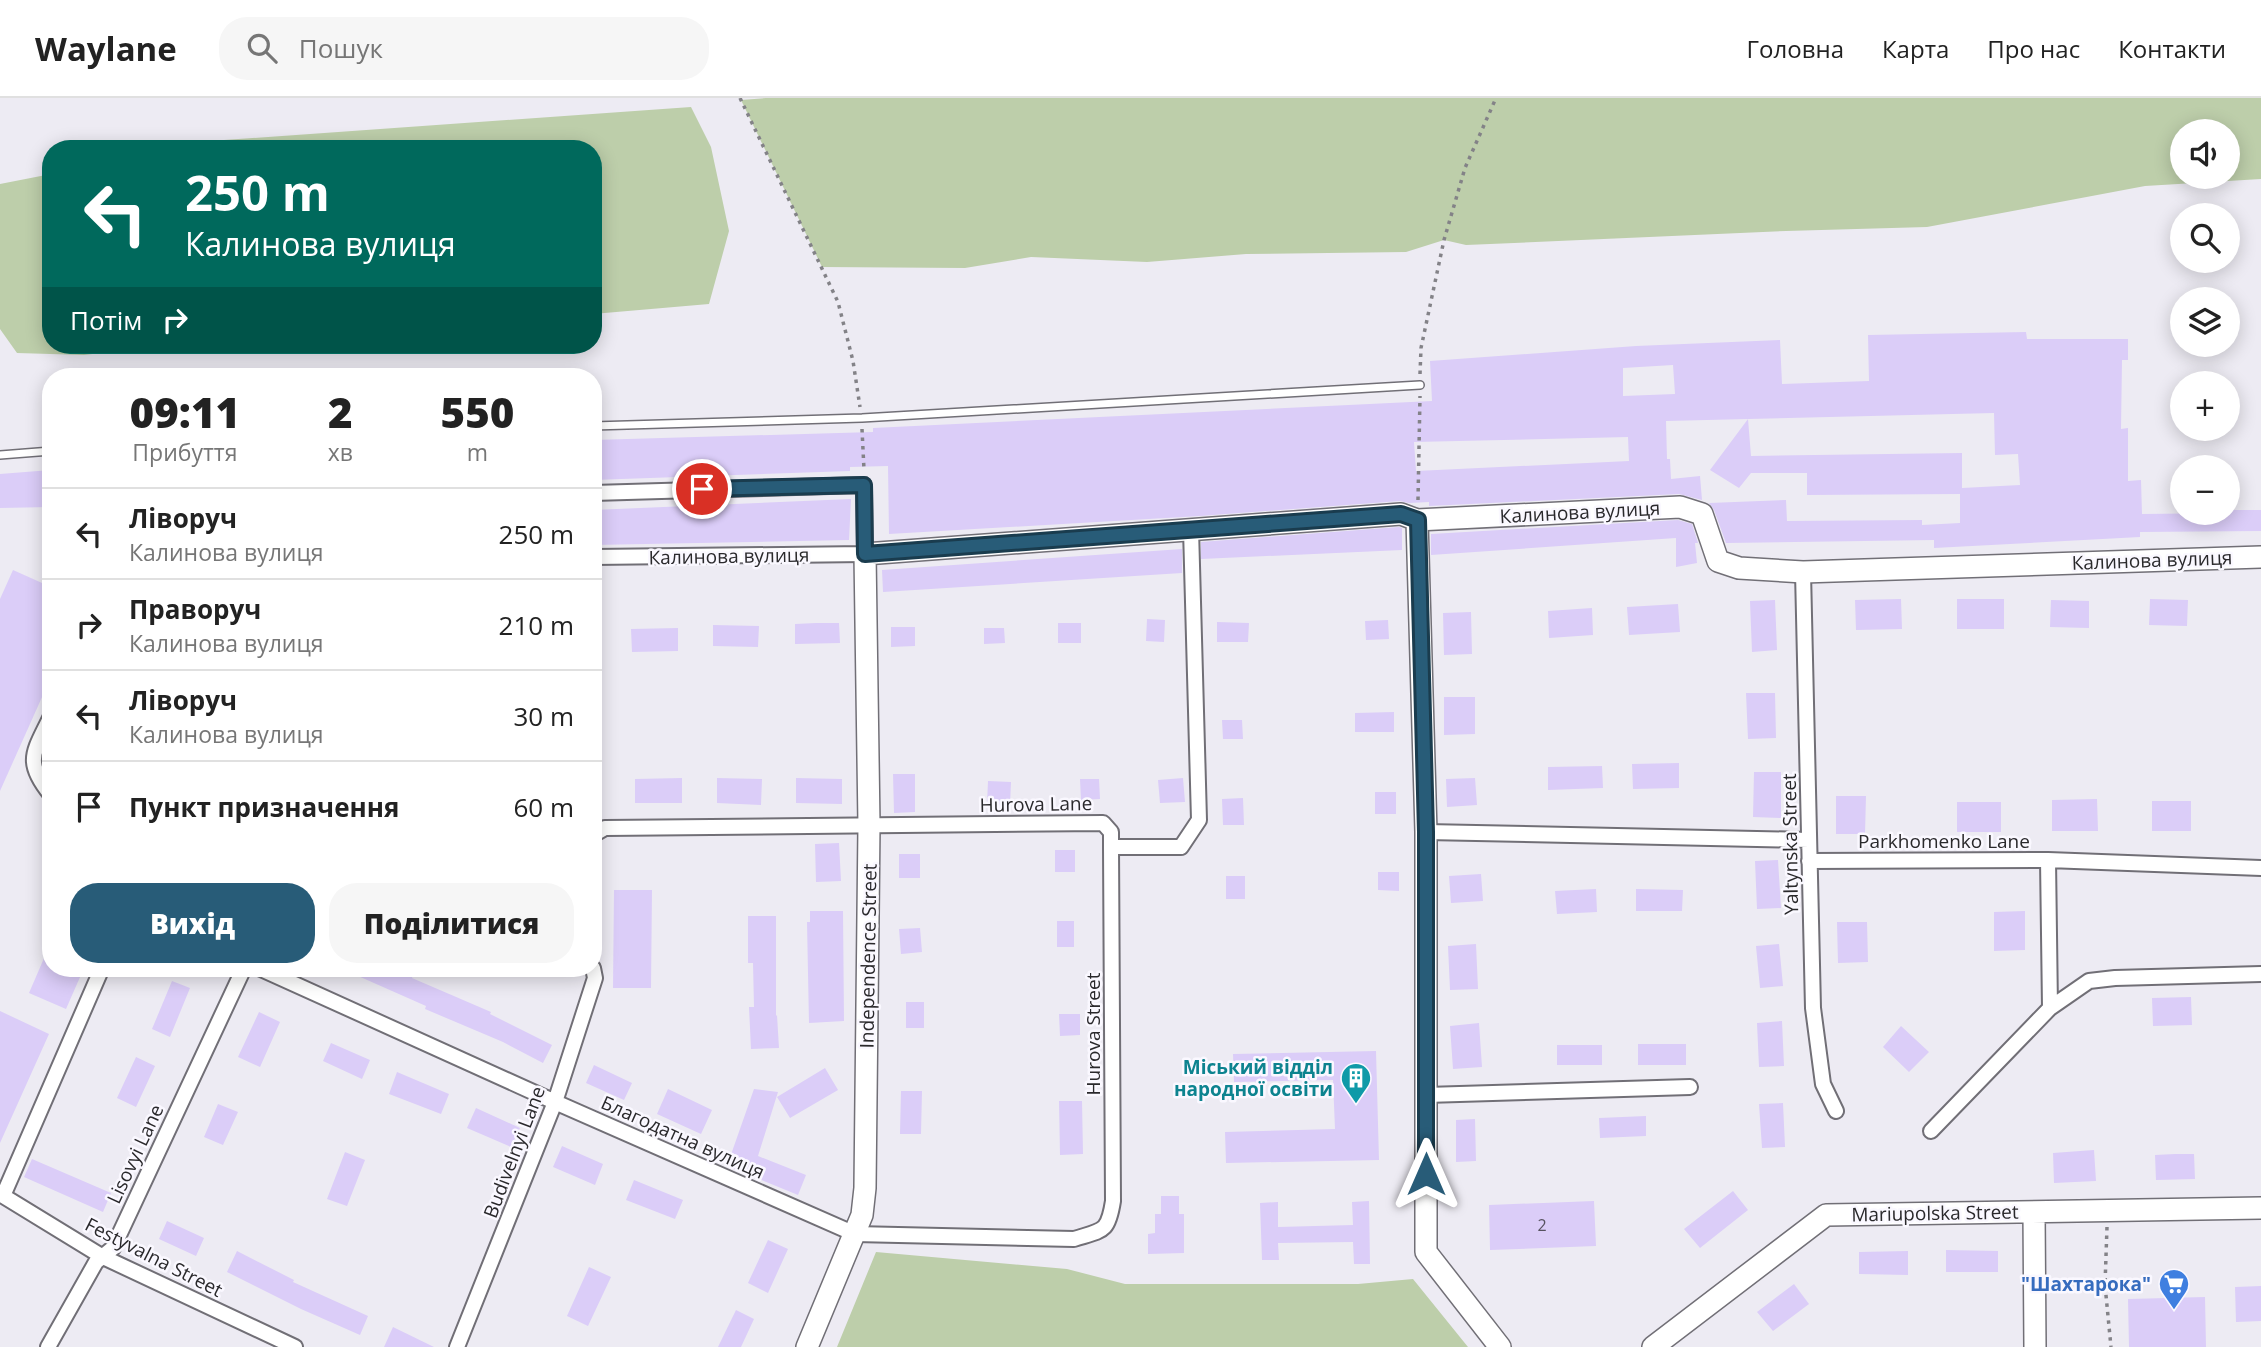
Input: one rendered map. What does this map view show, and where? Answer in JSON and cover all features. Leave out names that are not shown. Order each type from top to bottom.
[{"type":"street","points":[[602,493],[864,485],[865,554]]},
{"type":"street","name":"Калинова вулиця","points":[[602,557],[865,554],[1401,514],[1418,520],[1680,507],[1702,514],[1718,561],[1739,568],[1802,572],[2261,557]]},
{"type":"street","points":[[1418,520],[1426,832],[1426,1252],[1500,1347]]},
{"type":"street","points":[[1111,847],[1181,847],[1199,820],[1191,529]]},
{"type":"street","name":"Independence Street","points":[[807,1347],[862,1215],[865,1188],[869,825],[865,554]]},
{"type":"street","name":"Yaltynska Street","points":[[1802,572],[1813,1008],[1823,1084],[1836,1111]]},
{"type":"street","points":[[42,735],[33,754],[36,775],[42,783]]},
{"type":"street","name":"Hurova Lane","points":[[602,830],[1103,823],[1111,832],[1111,847]]},
{"type":"street","points":[[1426,832],[1809,840]]},
{"type":"street","name":"Hurova Street","points":[[1110,1222],[1113,1201],[1111,847]]},
{"type":"street","points":[[2048,860],[2261,868]]},
{"type":"street","name":"Parkhomenko Lane","points":[[1810,861],[2048,860],[2050,1008]]},
{"type":"street","points":[[1931,1131],[2050,1008],[2089,981],[2261,974]]},
{"type":"street","points":[[2,1195],[98,977]]},
{"type":"street","name":"Lisovyi Lane","points":[[48,1347],[96,1262],[113,1248],[240,977]]},
{"type":"street","name":"Благодатна вулиця","points":[[279,977],[855,1234],[1074,1239],[1102,1230],[1110,1222]]},
{"type":"street","name":"Budivelnyi Lane","points":[[457,1347],[555,1102],[595,977]]},
{"type":"street","points":[[1426,1095],[1690,1087]]},
{"type":"street","name":"Festyvalna Street","points":[[2,1195],[103,1257],[295,1347]]},
{"type":"street","name":"Mariupolska Street","points":[[1653,1347],[1826,1215],[2261,1208]]},
{"type":"street","points":[[2034,1212],[2035,1347]]},
{"type":"lane","points":[[602,426],[862,418],[1420,385]]},
{"type":"lane","points":[[0,455],[42,452]]},
{"type":"path","points":[[740,98],[838,302],[853,361],[862,418],[864,485]]},
{"type":"path","points":[[1418,520],[1421,348],[1444,240],[1465,168],[1496,98]]},
{"type":"path","points":[[2108,1211],[2105,1285],[2111,1347]]},
{"type":"green space","points":[[2261,98],[2261,179],[2240,180],[2240,119],[2170,119],[2170,184],[2145,186],[1927,227],[1466,245],[1444,240],[1406,252],[1246,254],[1147,262],[1031,257],[965,268],[822,267],[741,100]]},
{"type":"green space","points":[[691,107],[711,147],[729,231],[709,304],[602,313],[602,140],[224,140]]},
{"type":"green space","points":[[42,176],[42,354],[17,353],[0,329],[0,184]]},
{"type":"green space","points":[[876,1252],[1067,1269],[1125,1284],[1358,1284],[1413,1279],[1468,1347],[837,1347]]},
{"type":"building","points":[[2026,332],[2027,339],[2128,339],[2128,360],[2122,360],[2121,429],[2128,428],[2128,481],[2141,480],[2142,514],[2170,514],[2170,525],[2240,525],[2240,510],[2261,510],[2261,531],[2140,532],[2140,537],[1934,548],[1934,540],[1726,543],[1709,503],[1786,500],[1787,521],[1922,520],[1922,525],[1960,523],[1960,494],[1807,495],[1807,473],[1751,473],[1739,488],[1710,470],[1748,419],[1666,421],[1667,459],[1670,459],[1671,479],[1700,476],[1702,500],[1679,494],[1429,506],[1429,502],[1400,501],[889,534],[888,466],[850,467],[850,471],[602,480],[602,440],[873,432],[873,428],[1432,401],[1430,361],[1636,346],[1780,340],[1782,384],[1869,381],[1868,335]],"holes":[[[1673,365],[1675,394],[1623,396],[1623,368]],[[1994,413],[1995,455],[2018,454],[2020,485],[1962,488],[1962,453],[1751,456],[1748,419]],[[1628,437],[1629,461],[1416,471],[1414,442]]]},
{"type":"building","points":[[42,471],[42,507],[0,508],[0,474]]},
{"type":"building","points":[[851,499],[849,540],[602,545],[602,510]]},
{"type":"building","points":[[1678,520],[1692,524],[1698,543],[1695,543],[1697,563],[1676,567],[1676,538],[1431,555],[1431,534]]},
{"type":"building","points":[[1402,528],[1402,550],[1201,559],[1201,542]]},
{"type":"building","points":[[1182,549],[1182,573],[883,592],[882,570]]},
{"type":"building","points":[[13,570],[42,583],[42,697],[0,791],[0,599]]},
{"type":"building","points":[[1901,599],[1902,629],[1856,630],[1855,600]]},
{"type":"building","points":[[1957,599],[2004,599],[2004,629],[1957,629]]},
{"type":"building","points":[[2150,599],[2188,600],[2187,626],[2149,625]]},
{"type":"building","points":[[1775,600],[1777,650],[1752,652],[1750,601]]},
{"type":"building","points":[[2051,600],[2089,601],[2089,628],[2050,627]]},
{"type":"building","points":[[1678,604],[1680,632],[1629,635],[1627,607]]},
{"type":"building","points":[[1592,608],[1593,635],[1549,638],[1548,611]]},
{"type":"building","points":[[1471,612],[1472,654],[1444,655],[1443,613]]},
{"type":"building","points":[[1147,619],[1165,620],[1164,642],[1146,641]]},
{"type":"building","points":[[1388,620],[1389,639],[1366,640],[1365,621]]},
{"type":"building","points":[[1217,622],[1249,623],[1248,642],[1217,642]]},
{"type":"building","points":[[839,623],[840,643],[795,644],[795,624]]},
{"type":"building","points":[[1058,623],[1081,623],[1081,643],[1058,643]]},
{"type":"building","points":[[713,625],[759,626],[758,647],[713,646]]},
{"type":"building","points":[[891,627],[915,627],[915,646],[891,647]]},
{"type":"building","points":[[678,628],[678,651],[632,652],[631,629]]},
{"type":"building","points":[[984,628],[1004,628],[1005,643],[984,644]]},
{"type":"building","points":[[1746,693],[1775,693],[1776,738],[1748,739]]},
{"type":"building","points":[[1444,697],[1475,697],[1475,734],[1444,735]]},
{"type":"building","points":[[1394,712],[1394,732],[1355,732],[1355,713]]},
{"type":"building","points":[[1222,720],[1242,720],[1243,739],[1223,739]]},
{"type":"building","points":[[1679,763],[1679,788],[1633,789],[1632,764]]},
{"type":"building","points":[[1602,766],[1603,788],[1548,790],[1548,767]]},
{"type":"building","points":[[1754,772],[1781,772],[1781,818],[1753,817]]},
{"type":"building","points":[[893,774],[915,774],[915,812],[894,813]]},
{"type":"building","points":[[682,778],[682,803],[635,803],[635,779]]},
{"type":"building","points":[[717,778],[762,779],[761,805],[717,803]]},
{"type":"building","points":[[796,778],[842,779],[842,804],[796,803]]},
{"type":"building","points":[[1183,778],[1185,802],[1160,803],[1158,780]]},
{"type":"building","points":[[1475,778],[1477,805],[1447,807],[1446,779]]},
{"type":"building","points":[[1080,779],[1099,779],[1100,799],[1081,800]]},
{"type":"building","points":[[988,781],[1011,782],[1010,805],[987,804]]},
{"type":"building","points":[[1375,792],[1396,792],[1396,814],[1375,814]]},
{"type":"building","points":[[1836,796],[1866,796],[1865,834],[1836,834]]},
{"type":"building","points":[[1243,798],[1244,825],[1223,825],[1222,799]]},
{"type":"building","points":[[2097,799],[2098,831],[2052,831],[2052,800]]},
{"type":"building","points":[[2152,801],[2191,801],[2191,831],[2152,831]]},
{"type":"building","points":[[1957,802],[2001,802],[2001,832],[1957,832]]},
{"type":"building","points":[[839,843],[841,881],[816,882],[815,844]]},
{"type":"building","points":[[1055,850],[1075,850],[1075,872],[1055,872]]},
{"type":"building","points":[[899,854],[920,854],[920,878],[899,878]]},
{"type":"building","points":[[1778,860],[1781,908],[1757,909],[1755,861]]},
{"type":"building","points":[[1378,872],[1399,872],[1399,891],[1378,890]]},
{"type":"building","points":[[1481,874],[1483,901],[1451,903],[1449,876]]},
{"type":"building","points":[[1226,876],[1245,876],[1245,899],[1226,899]]},
{"type":"building","points":[[1596,889],[1597,912],[1557,914],[1555,891]]},
{"type":"building","points":[[1636,889],[1683,890],[1682,911],[1636,911]]},
{"type":"building","points":[[614,890],[652,890],[651,988],[613,988]]},
{"type":"building","points":[[810,911],[843,911],[844,1021],[809,1023],[807,922],[810,922]]},
{"type":"building","points":[[2025,911],[2025,950],[1994,951],[1994,912]]},
{"type":"building","points":[[748,916],[776,916],[776,1016],[779,1048],[751,1049],[749,1007],[754,1007],[753,963],[748,963]]},
{"type":"building","points":[[1057,921],[1074,921],[1074,947],[1057,947]]},
{"type":"building","points":[[1837,922],[1867,922],[1868,962],[1838,963]]},
{"type":"building","points":[[920,928],[922,952],[901,954],[899,929]]},
{"type":"building","points":[[1476,944],[1478,989],[1450,990],[1448,946]]},
{"type":"building","points":[[1779,944],[1783,986],[1760,988],[1756,946]]},
{"type":"building","points":[[42,963],[42,977],[80,977],[66,1009],[29,993]]},
{"type":"building","points":[[360,977],[412,977],[491,1012],[490,1014],[552,1045],[543,1063],[503,1042],[425,1009],[426,1006]]},
{"type":"building","points":[[172,981],[190,988],[170,1037],[152,1029]]},
{"type":"building","points":[[2191,997],[2192,1025],[2153,1026],[2152,998]]},
{"type":"building","points":[[906,1002],[924,1002],[924,1028],[906,1028]]},
{"type":"building","points":[[0,1011],[49,1034],[0,1143]]},
{"type":"building","points":[[259,1012],[280,1022],[260,1067],[238,1057]]},
{"type":"building","points":[[1059,1014],[1080,1014],[1080,1035],[1060,1036]]},
{"type":"building","points":[[1782,1021],[1784,1066],[1759,1067],[1757,1023]]},
{"type":"building","points":[[1479,1023],[1482,1067],[1453,1069],[1450,1026]]},
{"type":"building","points":[[1901,1026],[1929,1052],[1909,1072],[1883,1047]]},
{"type":"building","points":[[331,1043],[370,1060],[362,1079],[323,1061]]},
{"type":"building","points":[[1638,1044],[1686,1044],[1686,1065],[1638,1065]]},
{"type":"building","points":[[1557,1045],[1602,1045],[1602,1065],[1557,1065]]},
{"type":"building","name":"Міський відділ народної освіти","points":[[1376,1051],[1379,1160],[1226,1163],[1225,1132],[1335,1129],[1333,1080],[1234,1082],[1233,1054]]},
{"type":"building","points":[[136,1057],[155,1066],[136,1107],[117,1098]]},
{"type":"building","points":[[594,1065],[632,1083],[624,1100],[586,1083]]},
{"type":"building","points":[[825,1068],[838,1090],[790,1118],[777,1097]]},
{"type":"building","points":[[397,1072],[449,1094],[441,1114],[389,1094]]},
{"type":"building","points":[[668,1089],[712,1110],[701,1134],[657,1114]]},
{"type":"building","points":[[754,1089],[778,1092],[758,1156],[806,1175],[798,1195],[727,1166]]},
{"type":"building","points":[[901,1091],[922,1091],[921,1134],[900,1134]]},
{"type":"building","points":[[1059,1101],[1082,1101],[1083,1154],[1060,1155]]},
{"type":"building","points":[[1783,1103],[1785,1147],[1762,1148],[1759,1104]]},
{"type":"building","points":[[218,1104],[238,1112],[223,1145],[204,1137]]},
{"type":"building","points":[[476,1108],[520,1128],[511,1147],[467,1128]]},
{"type":"building","points":[[1646,1116],[1646,1136],[1600,1138],[1599,1118]]},
{"type":"building","points":[[1475,1119],[1476,1161],[1456,1162],[1456,1120]]},
{"type":"building","points":[[562,1146],[603,1164],[595,1185],[553,1167]]},
{"type":"building","points":[[2094,1150],[2096,1181],[2054,1183],[2053,1153]]},
{"type":"building","points":[[345,1152],[365,1160],[347,1206],[327,1199]]},
{"type":"building","points":[[2194,1154],[2195,1179],[2156,1180],[2155,1155]]},
{"type":"building","points":[[32,1159],[111,1193],[103,1212],[24,1177]]},
{"type":"building","points":[[634,1180],[683,1200],[675,1219],[626,1200]]},
{"type":"building","points":[[1733,1191],[1748,1210],[1700,1248],[1684,1229]]},
{"type":"building","points":[[1161,1196],[1179,1196],[1179,1214],[1184,1214],[1184,1253],[1148,1254],[1148,1234],[1155,1233],[1155,1214],[1161,1214]]},
{"type":"building","points":[[1369,1201],[1370,1264],[1354,1264],[1353,1242],[1278,1243],[1279,1260],[1262,1260],[1260,1203],[1278,1202],[1278,1227],[1353,1225],[1352,1202]]},
{"type":"building","points":[[1594,1201],[1596,1246],[1490,1250],[1489,1205]]},
{"type":"building","points":[[167,1221],[204,1238],[196,1256],[159,1239]]},
{"type":"building","points":[[768,1240],[788,1249],[768,1293],[748,1283]]},
{"type":"building","points":[[1946,1250],[1998,1251],[1998,1272],[1946,1272]]},
{"type":"building","points":[[237,1251],[294,1280],[293,1282],[368,1316],[360,1335],[227,1272]]},
{"type":"building","points":[[1908,1251],[1908,1275],[1859,1274],[1859,1252]]},
{"type":"building","points":[[589,1267],[611,1277],[588,1326],[567,1316]]},
{"type":"building","points":[[1794,1284],[1809,1304],[1773,1331],[1757,1312]]},
{"type":"building","points":[[2261,1286],[2261,1321],[2236,1322],[2235,1287]]},
{"type":"building","points":[[2205,1297],[2206,1347],[2129,1347],[2128,1299]]},
{"type":"building","points":[[736,1310],[754,1319],[741,1347],[718,1347]]},
{"type":"building","points":[[393,1327],[434,1347],[384,1347]]},
{"type":"place","name":"Міський відділ народної освіти","points":[[1356,1105]]},
{"type":"place","name":"\"Шахтарока\"","points":[[2174,1311]]},
{"type":"route","points":[[702,489],[864,485],[865,554],[1401,514],[1418,520],[1426,832],[1426,1174]]}]
